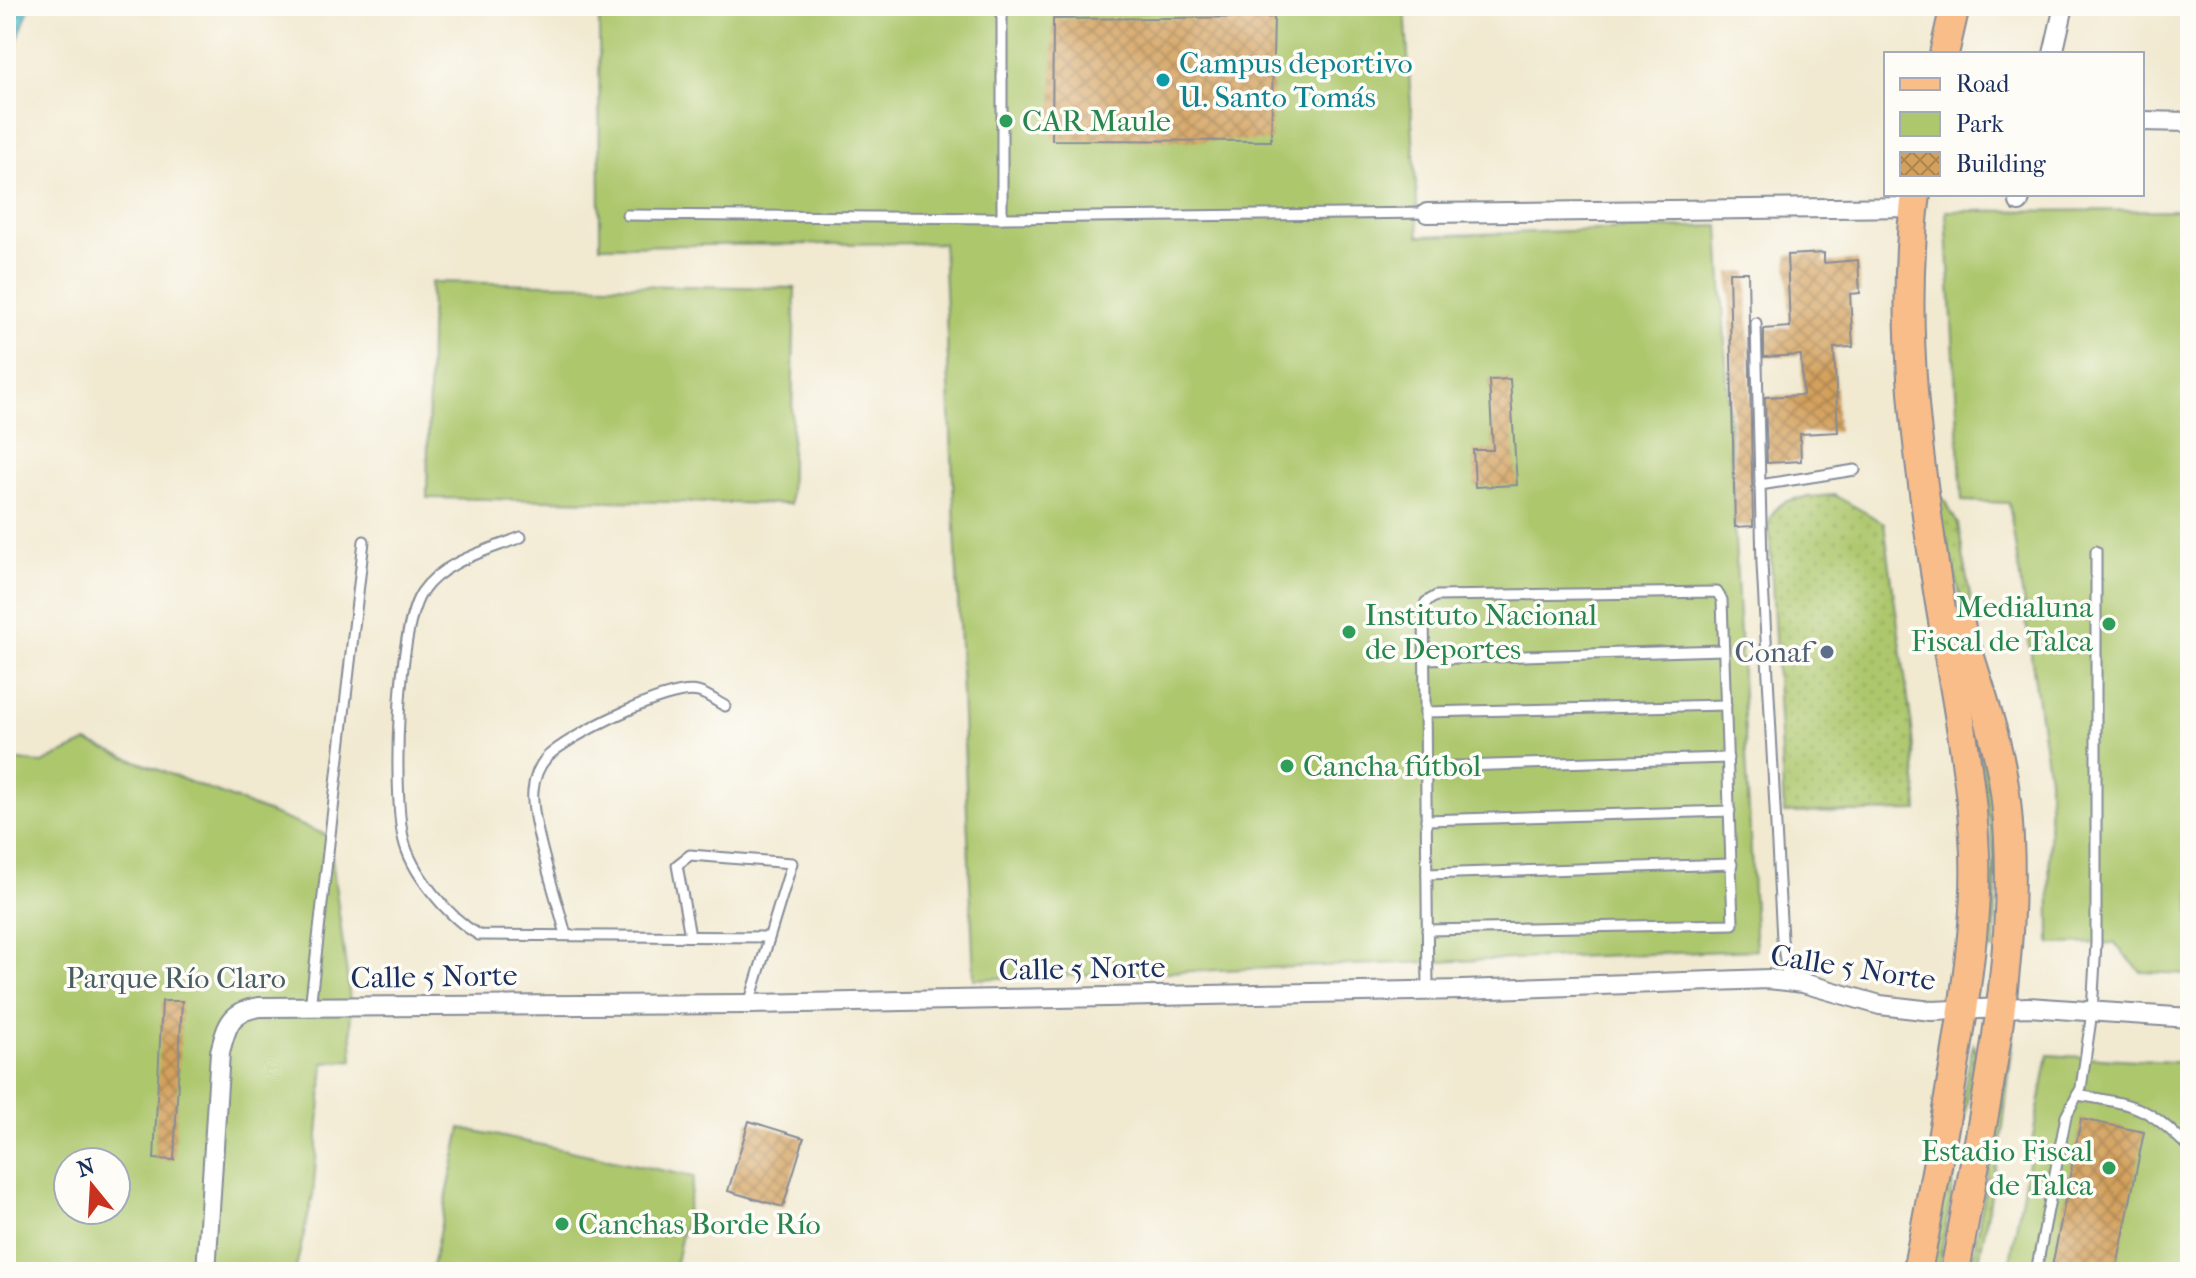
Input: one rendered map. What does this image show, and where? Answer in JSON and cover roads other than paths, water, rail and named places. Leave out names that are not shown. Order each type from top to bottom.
[{"type":"main road","points":[[1944,52],[1955,6]]},
{"type":"main road","points":[[1916,200],[1908,311],[1910,368],[1962,726],[1975,853],[1971,958],[1917,1272]]},
{"type":"main road","points":[[1932,536],[1999,759],[2012,875],[1998,1010],[1955,1272]]},
{"type":"street","points":[[2053,52],[2064,6]]},
{"type":"street","points":[[2144,121],[2190,122]]},
{"type":"street","points":[[1427,213],[1916,200]]},
{"type":"street","name":"Calle 5 Norte","points":[[206,1272],[216,1084],[228,1021],[242,1009],[749,1004],[1788,981],[1880,1005],[1963,1011],[2028,1007],[2190,1018]]},
{"type":"lane","points":[[1002,6],[1002,218]]},
{"type":"lane","points":[[627,215],[1002,218],[1427,213]]},
{"type":"lane","points":[[1756,323],[1760,485],[1779,892],[1788,981]]},
{"type":"lane","points":[[1760,485],[1855,470]]},
{"type":"lane","points":[[521,537],[437,573],[410,610],[396,756],[403,838],[416,868],[463,926],[479,935],[769,937]]},
{"type":"lane","points":[[310,1008],[364,541]]},
{"type":"lane","points":[[2036,1272],[2066,1116],[2077,1095],[2092,1012],[2096,943],[2096,551]]},
{"type":"lane","points":[[1427,930],[1731,925],[1734,919],[1722,600],[1713,591],[1430,598],[1424,607],[1425,659],[1425,712],[1426,767],[1426,820],[1427,874],[1427,930],[1428,990]]},
{"type":"lane","points":[[1425,659],[1723,650]]},
{"type":"lane","points":[[566,935],[534,807],[538,772],[545,759],[561,745],[612,717],[673,695],[698,692],[725,706]]},
{"type":"lane","points":[[1425,712],[1726,705]]},
{"type":"lane","points":[[1426,767],[1728,758]]},
{"type":"lane","points":[[1426,820],[1730,811]]},
{"type":"lane","points":[[690,936],[677,865],[690,855],[792,863],[749,1004]]},
{"type":"lane","points":[[1427,874],[1732,864]]},
{"type":"lane","points":[[2077,1095],[2142,1108],[2161,1119],[2189,1148]]},
{"type":"water","points":[[6,6],[30,6],[6,71]]},
{"type":"place","name":"Campus deportivo U. Santo Tomás","points":[[1163,80]]},
{"type":"place","name":"CAR Maule","points":[[1006,121]]},
{"type":"place","name":"Medialuna Fiscal de Talca","points":[[2109,624]]},
{"type":"place","name":"Instituto Nacional de Deportes","points":[[1349,632]]},
{"type":"place","name":"Conaf","points":[[1827,652]]},
{"type":"place","name":"Cancha fútbol","points":[[1287,766]]},
{"type":"place","name":"Estadio Fiscal de Talca","points":[[2109,1168]]},
{"type":"place","name":"Canchas Borde Río","points":[[562,1224]]},
{"type":"park label","name":"Parque Río Claro","points":[[176,978]]}]
